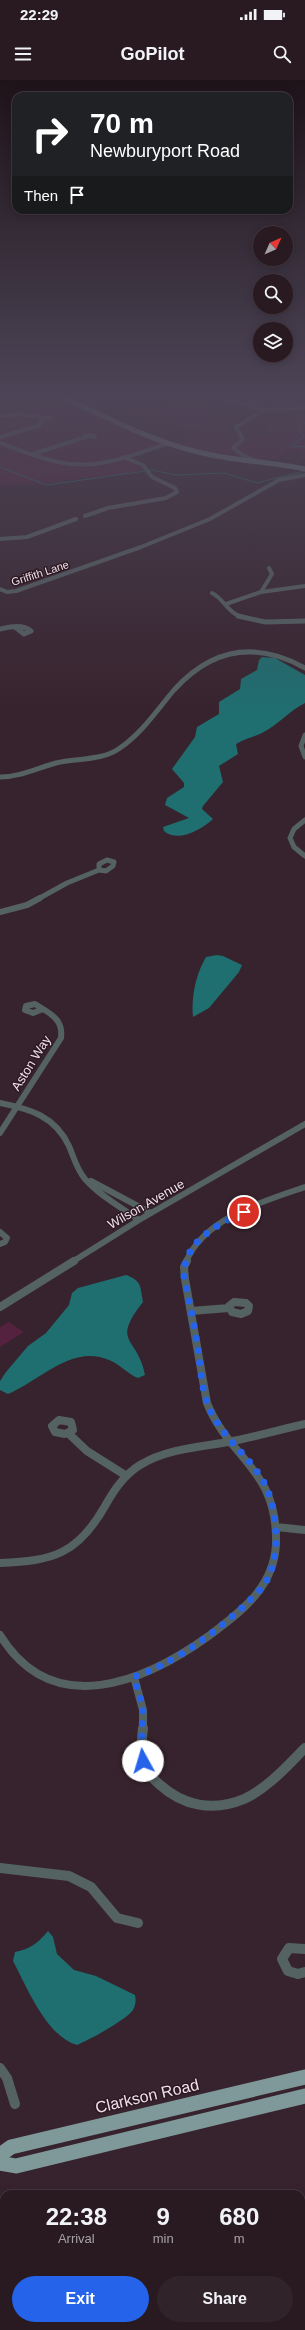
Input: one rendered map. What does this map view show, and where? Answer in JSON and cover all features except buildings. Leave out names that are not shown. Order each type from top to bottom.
[{"type":"main road","name":"Clarkson Road","points":[[0,2155],[11,2147],[305,2077]]},
{"type":"main road","points":[[0,2163],[16,2166],[305,2096]]},
{"type":"street","points":[[0,539],[26,537],[76,519],[85,519],[85,516],[108,508],[143,502]]},
{"type":"street","name":"Griffith Lane","points":[[0,589],[11,592],[23,589],[142,547],[210,519],[241,502]]},
{"type":"street","points":[[261,592],[272,574],[269,568]]},
{"type":"street","points":[[226,604],[261,592],[305,586]]},
{"type":"street","points":[[212,593],[219,596],[226,604],[227,610],[235,614],[272,624],[305,621]]},
{"type":"street","points":[[0,629],[15,627]]},
{"type":"street","points":[[0,777],[18,776],[56,763],[108,753],[119,749],[149,719],[183,680],[204,666],[229,655],[248,651],[270,652],[287,657],[305,668]]},
{"type":"street","points":[[305,735],[301,742],[301,749],[305,757]]},
{"type":"street","points":[[305,820],[291,831],[290,834],[292,846],[305,856]]},
{"type":"street","points":[[0,912],[27,905],[68,883],[100,870]]},
{"type":"street","name":"Aston Way","points":[[0,1133],[62,1032],[62,1027],[56,1017],[43,1009]]},
{"type":"street","points":[[0,1103],[17,1106],[46,1117],[60,1128],[85,1178],[96,1189],[139,1220]]},
{"type":"street","name":"Wilson Avenue","points":[[0,1307],[139,1220],[187,1194],[305,1124]]},
{"type":"street","points":[[85,1178],[151,1213]]},
{"type":"street","points":[[0,1636],[21,1663],[39,1677],[49,1681],[70,1685],[95,1686],[134,1677],[154,1670],[191,1648],[225,1623],[256,1594],[267,1580],[275,1548],[276,1527],[269,1494],[250,1463],[230,1442],[207,1403],[184,1267],[191,1250],[206,1233],[267,1200],[305,1187]]},
{"type":"street","points":[[0,1232],[6,1235],[7,1238],[5,1242],[0,1244]]},
{"type":"street","points":[[191,1311],[229,1308]]},
{"type":"street","points":[[0,1563],[42,1560],[70,1547],[89,1532],[117,1484],[125,1475],[158,1458],[305,1424]]},
{"type":"street","points":[[68,1433],[75,1442],[85,1450],[125,1475]]},
{"type":"street","points":[[276,1527],[305,1530]]},
{"type":"street","points":[[134,1677],[143,1708],[141,1749],[143,1761],[148,1772],[156,1782],[173,1796],[185,1802],[209,1807],[244,1800],[256,1793],[305,1748]]},
{"type":"street","points":[[0,1868],[69,1876],[92,1887],[117,1918],[138,1923]]},
{"type":"street","points":[[305,1949],[298,1947],[289,1948],[283,1954],[282,1959],[285,1968],[288,1971],[298,1974],[305,1972]]},
{"type":"street","points":[[0,2068],[7,2078],[15,2104]]},
{"type":"shaded area","points":[[9,1322],[24,1332],[0,1347],[0,1327]]},
{"type":"water","points":[[262,657],[275,658],[305,675],[305,703],[274,726],[236,744],[238,754],[219,766],[223,782],[202,809],[213,819],[189,834],[176,836],[164,831],[163,827],[189,818],[165,805],[167,798],[184,787],[184,783],[172,769],[195,737],[197,727],[219,714],[219,702],[240,689],[241,679],[257,670],[259,660]]},
{"type":"water","points":[[217,955],[223,956],[242,965],[239,972],[209,1008],[193,1017],[194,994],[199,971],[206,957]]},
{"type":"water","points":[[126,1275],[138,1282],[143,1302],[133,1316],[128,1326],[127,1333],[129,1340],[142,1362],[145,1375],[138,1378],[109,1360],[95,1356],[82,1357],[69,1360],[57,1366],[8,1394],[0,1390],[0,1381],[6,1372],[28,1346],[46,1333],[69,1305],[72,1293],[78,1288]]},
{"type":"water","points":[[48,1931],[53,1937],[57,1954],[74,1970],[96,1976],[135,1995],[135,2006],[129,2014],[107,2029],[77,2045],[66,2040],[56,2032],[47,2021],[31,1997],[13,1961],[15,1952],[33,1945]]},
{"type":"route","points":[[143,1761],[141,1749],[141,1736],[144,1718],[143,1708],[134,1677],[154,1670],[175,1658],[206,1638],[225,1623],[256,1594],[267,1580],[275,1548],[276,1521],[269,1494],[250,1463],[230,1442],[211,1413],[207,1403],[184,1277],[185,1259],[206,1233],[217,1225],[244,1212]]}]
